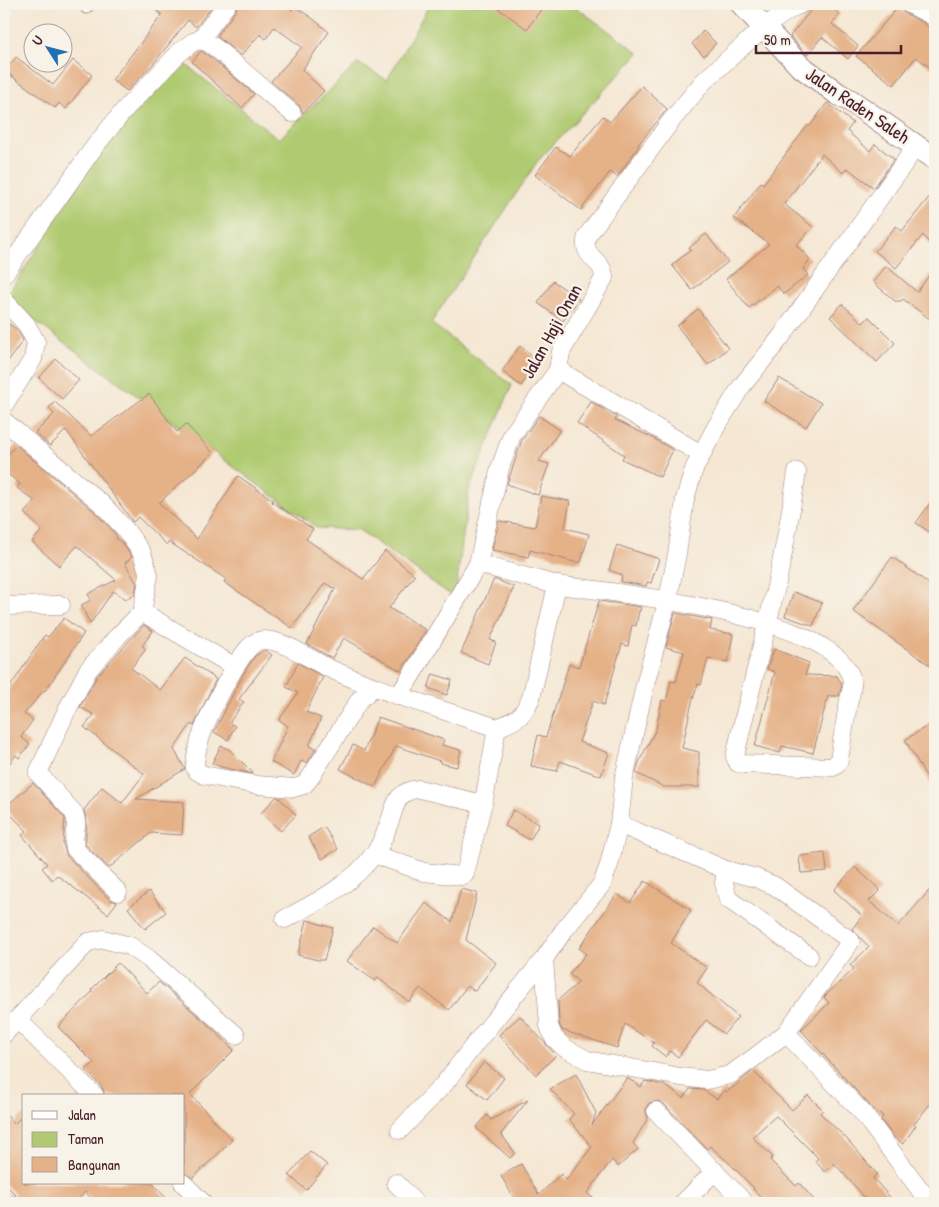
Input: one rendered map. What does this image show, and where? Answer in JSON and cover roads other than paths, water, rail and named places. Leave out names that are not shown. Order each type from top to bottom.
[{"type":"street","points":[[200,40],[227,4]]},
{"type":"street","name":"Jalan Raden Saleh","points":[[742,4],[799,66],[935,159]]},
{"type":"street","points":[[764,27],[801,4]]},
{"type":"street","points":[[909,4],[935,17]]},
{"type":"street","name":"Jalan Haji Onan","points":[[400,696],[478,564],[500,468],[512,435],[558,370],[562,352],[604,278],[601,267],[587,253],[585,247],[587,236],[670,121],[704,81],[764,27]]},
{"type":"street","points":[[4,274],[95,146],[126,108],[180,52],[193,42],[200,40],[208,42],[292,114]]},
{"type":"street","points":[[400,1130],[445,1083],[602,884],[609,865],[618,824],[624,778],[639,713],[668,599],[685,499],[694,469],[716,427],[741,388],[781,337],[917,145]]},
{"type":"street","points":[[4,300],[26,324],[36,342],[33,359],[4,405]]},
{"type":"street","points":[[558,370],[701,454]]},
{"type":"street","points":[[4,421],[102,504],[125,529],[142,553],[149,575],[142,612],[88,670],[38,773],[74,813],[77,820],[77,826],[73,834],[75,850],[118,892]]},
{"type":"street","points":[[478,564],[557,585],[668,599],[766,623],[796,632],[830,650],[844,664],[852,682],[839,760],[833,767],[744,764],[736,761],[748,700],[766,623],[784,548],[797,472]]},
{"type":"street","points":[[374,687],[360,699],[304,785],[294,788],[257,785],[204,775],[195,768],[198,744],[218,698],[247,649],[264,639],[290,648],[332,670],[374,687],[497,728],[514,720],[524,713],[531,698],[557,585]]},
{"type":"street","points":[[4,606],[61,605]]},
{"type":"street","points":[[142,612],[236,667]]},
{"type":"street","points":[[374,854],[424,872],[463,876],[468,868],[483,804],[497,728]]},
{"type":"street","points":[[285,919],[328,895],[352,878],[374,854],[388,826],[399,796],[408,790],[419,789],[483,804]]},
{"type":"street","points":[[544,959],[549,1026],[554,1038],[565,1048],[587,1060],[707,1080],[730,1075],[786,1033],[851,941],[774,886],[756,878],[726,870],[618,824]]},
{"type":"street","points":[[726,870],[724,883],[728,899],[810,956]]},
{"type":"street","points":[[4,1034],[88,942],[103,939],[130,946],[149,959],[236,1035]]},
{"type":"street","points":[[17,1019],[93,1094]]},
{"type":"street","points":[[786,1033],[862,1112],[930,1203]]},
{"type":"street","points":[[656,1111],[746,1203]]},
{"type":"street","points":[[683,1203],[715,1171]]},
{"type":"street","points":[[184,1184],[203,1203]]},
{"type":"street","points":[[396,1184],[415,1203]]}]
